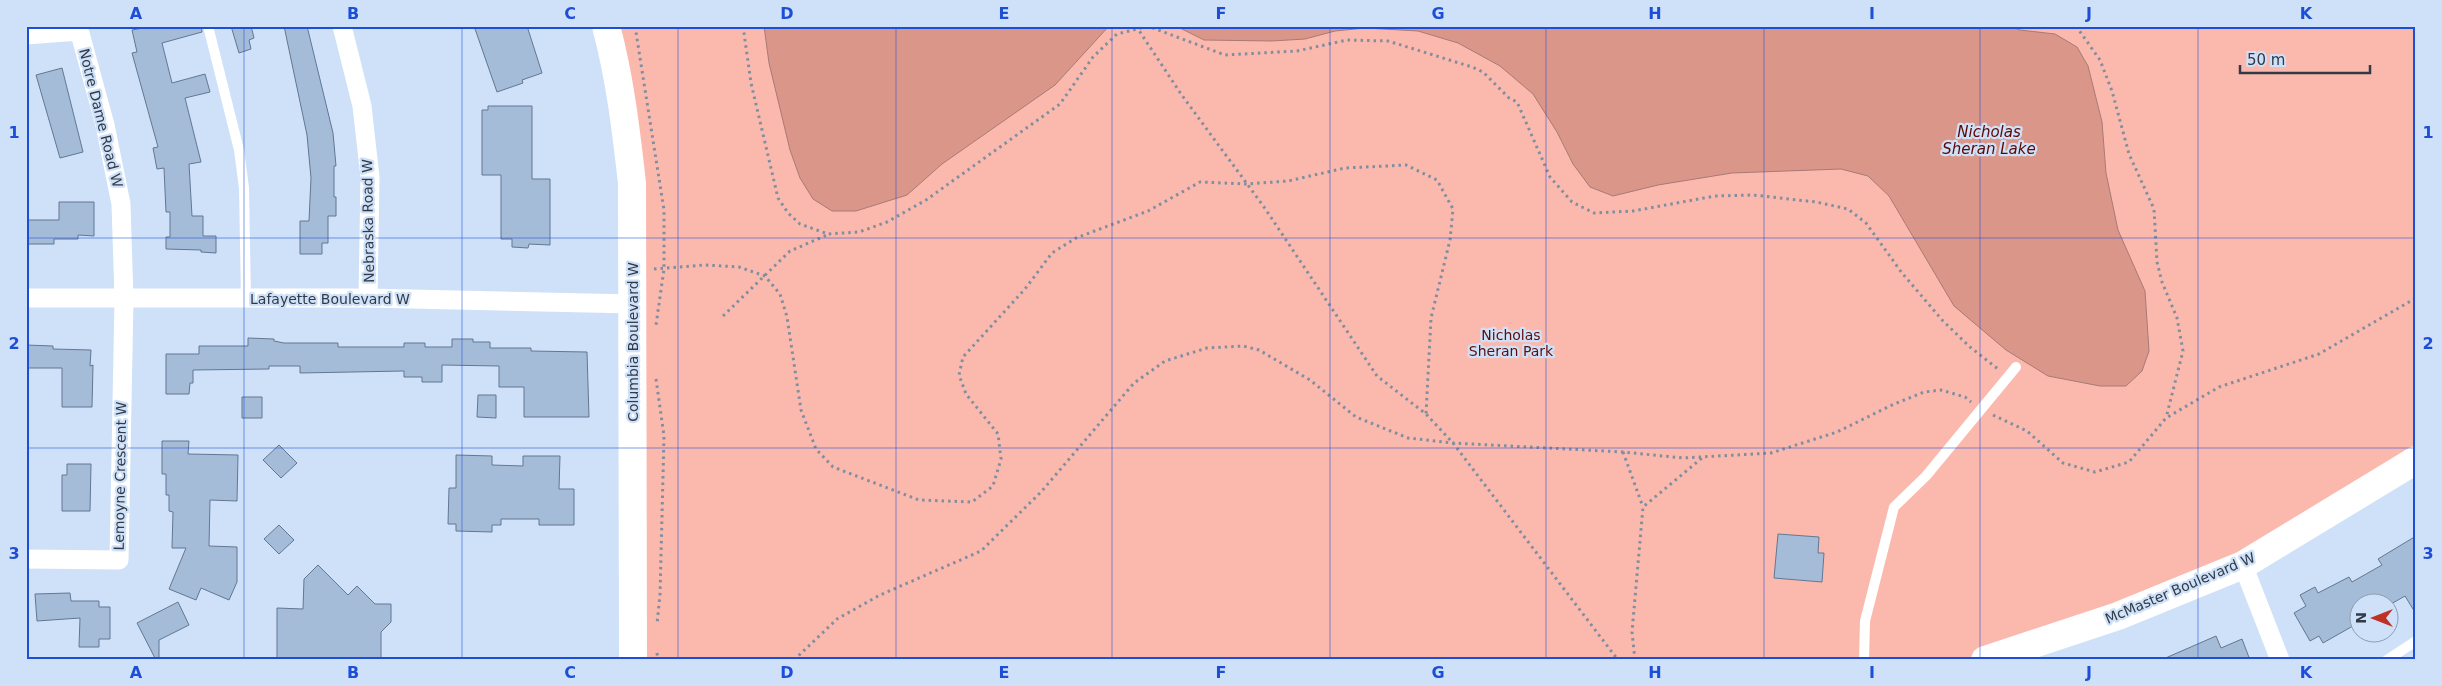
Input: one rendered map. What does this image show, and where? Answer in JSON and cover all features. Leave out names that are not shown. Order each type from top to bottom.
[{"type":"street","name":"Nebraska Road W","points":[[342,26],[362,106],[370,177],[368,298]]},
{"type":"street","name":"Columbia Boulevard W","points":[[606,26],[617,65],[625,114],[632,183],[638,653]]},
{"type":"street","points":[[26,35],[79,29]]},
{"type":"street","name":"Notre Dame Road W","points":[[79,29],[105,125],[121,204],[124,299]]},
{"type":"street","name":"Lafayette Boulevard W","points":[[26,298],[368,298],[634,304]]},
{"type":"street","name":"Lemoyne Crescent W","points":[[26,559],[119,560],[124,299]]},
{"type":"street","name":"McMaster Boulevard W","points":[[1984,660],[2118,616],[2243,565],[2416,460]]},
{"type":"street","points":[[2243,565],[2280,660]]},
{"type":"lane","points":[[208,26],[239,150],[244,188],[246,299]]},
{"type":"lane","points":[[1864,660],[1865,621],[1894,507],[1926,476],[1979,409],[2016,367]]},
{"type":"lane","points":[[2386,660],[2416,641]]},
{"type":"path","points":[[635,26],[664,210],[664,269],[656,331]]},
{"type":"path","points":[[743,26],[751,82],[778,198],[800,224],[828,234],[843,234],[870,229],[926,200],[1060,104],[1093,56],[1117,34],[1136,27],[1153,28],[1225,55],[1296,51],[1347,40],[1388,41],[1483,72],[1509,98],[1517,102],[1550,177],[1572,202],[1594,213],[1633,211],[1715,196],[1752,195],[1816,202],[1848,209],[1866,223],[1902,272],[1943,322],[1970,347],[2008,376]]},
{"type":"path","points":[[2076,26],[2100,60],[2112,92],[2129,154],[2154,209],[2157,262],[2162,282],[2178,318],[2183,351],[2166,418]]},
{"type":"path","points":[[1136,27],[1181,94],[1247,184],[1377,376],[1426,414],[1453,443],[1618,660]]},
{"type":"path","points":[[633,271],[704,265],[739,266],[765,276],[780,294],[787,317],[801,410],[816,449],[833,467],[919,500],[972,502],[993,486],[1001,459],[998,434],[966,394],[959,375],[963,357],[1024,289],[1052,253],[1076,238],[1148,211],[1200,182],[1247,184],[1288,181],[1346,168],[1406,165],[1437,180],[1453,209],[1450,240],[1431,318],[1426,414]]},
{"type":"path","points":[[722,316],[790,251],[828,234]]},
{"type":"path","points":[[794,660],[837,620],[880,595],[981,551],[1041,492],[1134,383],[1165,362],[1207,348],[1243,346],[1259,350],[1310,380],[1356,417],[1408,438],[1453,443],[1623,452],[1684,458],[1771,453],[1838,432],[1892,405],[1924,392],[1941,390],[1965,397],[1979,409],[2027,431],[2063,464],[2095,472],[2129,462],[2166,418],[2219,387],[2318,354],[2416,298]]},
{"type":"path","points":[[656,377],[664,436],[660,595],[656,628]]},
{"type":"path","points":[[1623,452],[1643,507],[1632,632],[1635,660]]},
{"type":"path","points":[[1643,507],[1703,457]]},
{"type":"path","points":[[638,653],[658,660]]},
{"type":"green space","name":"Nicholas Sheran Park","points":[[605,26],[2416,26],[2416,455],[2243,565],[1980,660],[633,660],[634,304]]},
{"type":"water","points":[[764,26],[1109,26],[1055,85],[942,164],[907,195],[856,211],[832,211],[813,199],[800,178],[790,150],[769,63]]},
{"type":"water","name":"Nicholas Sheran Lake","points":[[1176,26],[2009,26],[2020,30],[2055,34],[2077,47],[2088,66],[2102,122],[2106,173],[2118,230],[2145,291],[2149,351],[2142,371],[2126,386],[2100,386],[2048,376],[2006,350],[1954,306],[1889,196],[1868,176],[1841,169],[1732,173],[1658,185],[1613,196],[1590,187],[1573,164],[1557,132],[1533,94],[1500,66],[1458,43],[1418,31],[1365,28],[1335,31],[1305,39],[1272,41],[1204,40]]},
{"type":"building","points":[[154,26],[201,26],[202,32],[162,43],[172,83],[205,74],[210,92],[185,98],[201,162],[189,164],[192,216],[203,216],[203,236],[216,236],[216,253],[201,252],[201,250],[166,249],[166,237],[170,237],[170,212],[166,212],[164,168],[157,169],[153,148],[158,147],[132,53],[137,52],[132,30]]},
{"type":"building","points":[[231,26],[251,26],[254,38],[249,40],[251,49],[239,53]]},
{"type":"building","points":[[284,26],[307,26],[333,133],[336,166],[334,166],[334,197],[336,197],[336,216],[328,216],[328,243],[322,243],[322,254],[300,254],[300,221],[309,221],[311,178],[307,135]]},
{"type":"building","points":[[474,26],[527,26],[542,73],[522,80],[523,83],[497,92]]},
{"type":"building","points":[[62,68],[83,152],[60,158],[36,75]]},
{"type":"building","points":[[488,106],[532,106],[532,179],[550,179],[550,245],[529,244],[528,248],[512,247],[512,239],[501,239],[501,175],[482,175],[482,110],[488,110]]},
{"type":"building","points":[[59,202],[94,202],[94,236],[78,235],[78,239],[54,239],[54,244],[26,244],[26,220],[59,220]]},
{"type":"building","points":[[248,338],[274,339],[274,341],[284,343],[338,343],[338,347],[404,347],[404,343],[425,343],[425,347],[452,347],[452,339],[473,339],[473,342],[490,342],[490,348],[531,348],[531,351],[587,352],[589,417],[524,417],[524,387],[499,387],[499,366],[442,365],[442,382],[422,382],[422,377],[404,377],[404,371],[300,373],[300,366],[269,366],[269,369],[193,370],[193,383],[190,383],[189,394],[166,394],[166,354],[199,354],[199,346],[248,346]]},
{"type":"building","points":[[26,345],[53,346],[53,349],[91,350],[90,366],[93,365],[92,407],[62,407],[62,368],[26,368]]},
{"type":"building","points":[[478,395],[496,395],[496,418],[477,417]]},
{"type":"building","points":[[242,397],[262,397],[262,418],[242,418]]},
{"type":"building","points":[[162,441],[189,441],[188,454],[238,455],[237,501],[210,500],[209,546],[237,547],[237,582],[229,600],[201,588],[196,600],[169,589],[186,548],[172,548],[173,512],[169,511],[169,495],[166,495],[166,474],[162,474]]},
{"type":"building","points":[[279,445],[297,463],[281,478],[263,460]]},
{"type":"building","points":[[456,455],[492,456],[492,465],[523,466],[523,456],[560,456],[559,489],[574,489],[574,525],[539,525],[539,519],[501,519],[501,525],[492,525],[492,532],[456,531],[456,524],[448,524],[449,488],[456,488]]},
{"type":"building","points":[[67,464],[91,464],[90,511],[62,511],[62,475],[67,475]]},
{"type":"building","points":[[279,525],[294,540],[279,554],[264,539]]},
{"type":"building","points":[[1778,534],[1819,537],[1818,553],[1824,553],[1822,582],[1774,578]]},
{"type":"building","points":[[2416,536],[2416,614],[2405,596],[2400,599],[2400,594],[2350,594],[2350,628],[2323,643],[2319,636],[2310,641],[2294,613],[2306,606],[2300,595],[2315,587],[2318,593],[2349,577],[2352,582],[2382,565],[2378,559]]},
{"type":"building","points":[[318,565],[348,595],[357,586],[375,604],[391,604],[391,622],[381,632],[381,660],[277,660],[277,608],[303,609],[304,579]]},
{"type":"building","points":[[70,593],[71,601],[99,601],[99,607],[110,607],[110,639],[99,639],[99,647],[79,647],[80,618],[37,621],[35,594]]},
{"type":"building","points":[[178,602],[189,625],[159,640],[159,660],[156,660],[137,623]]},
{"type":"building","points":[[2216,636],[2221,648],[2242,639],[2250,660],[2161,660]]}]
